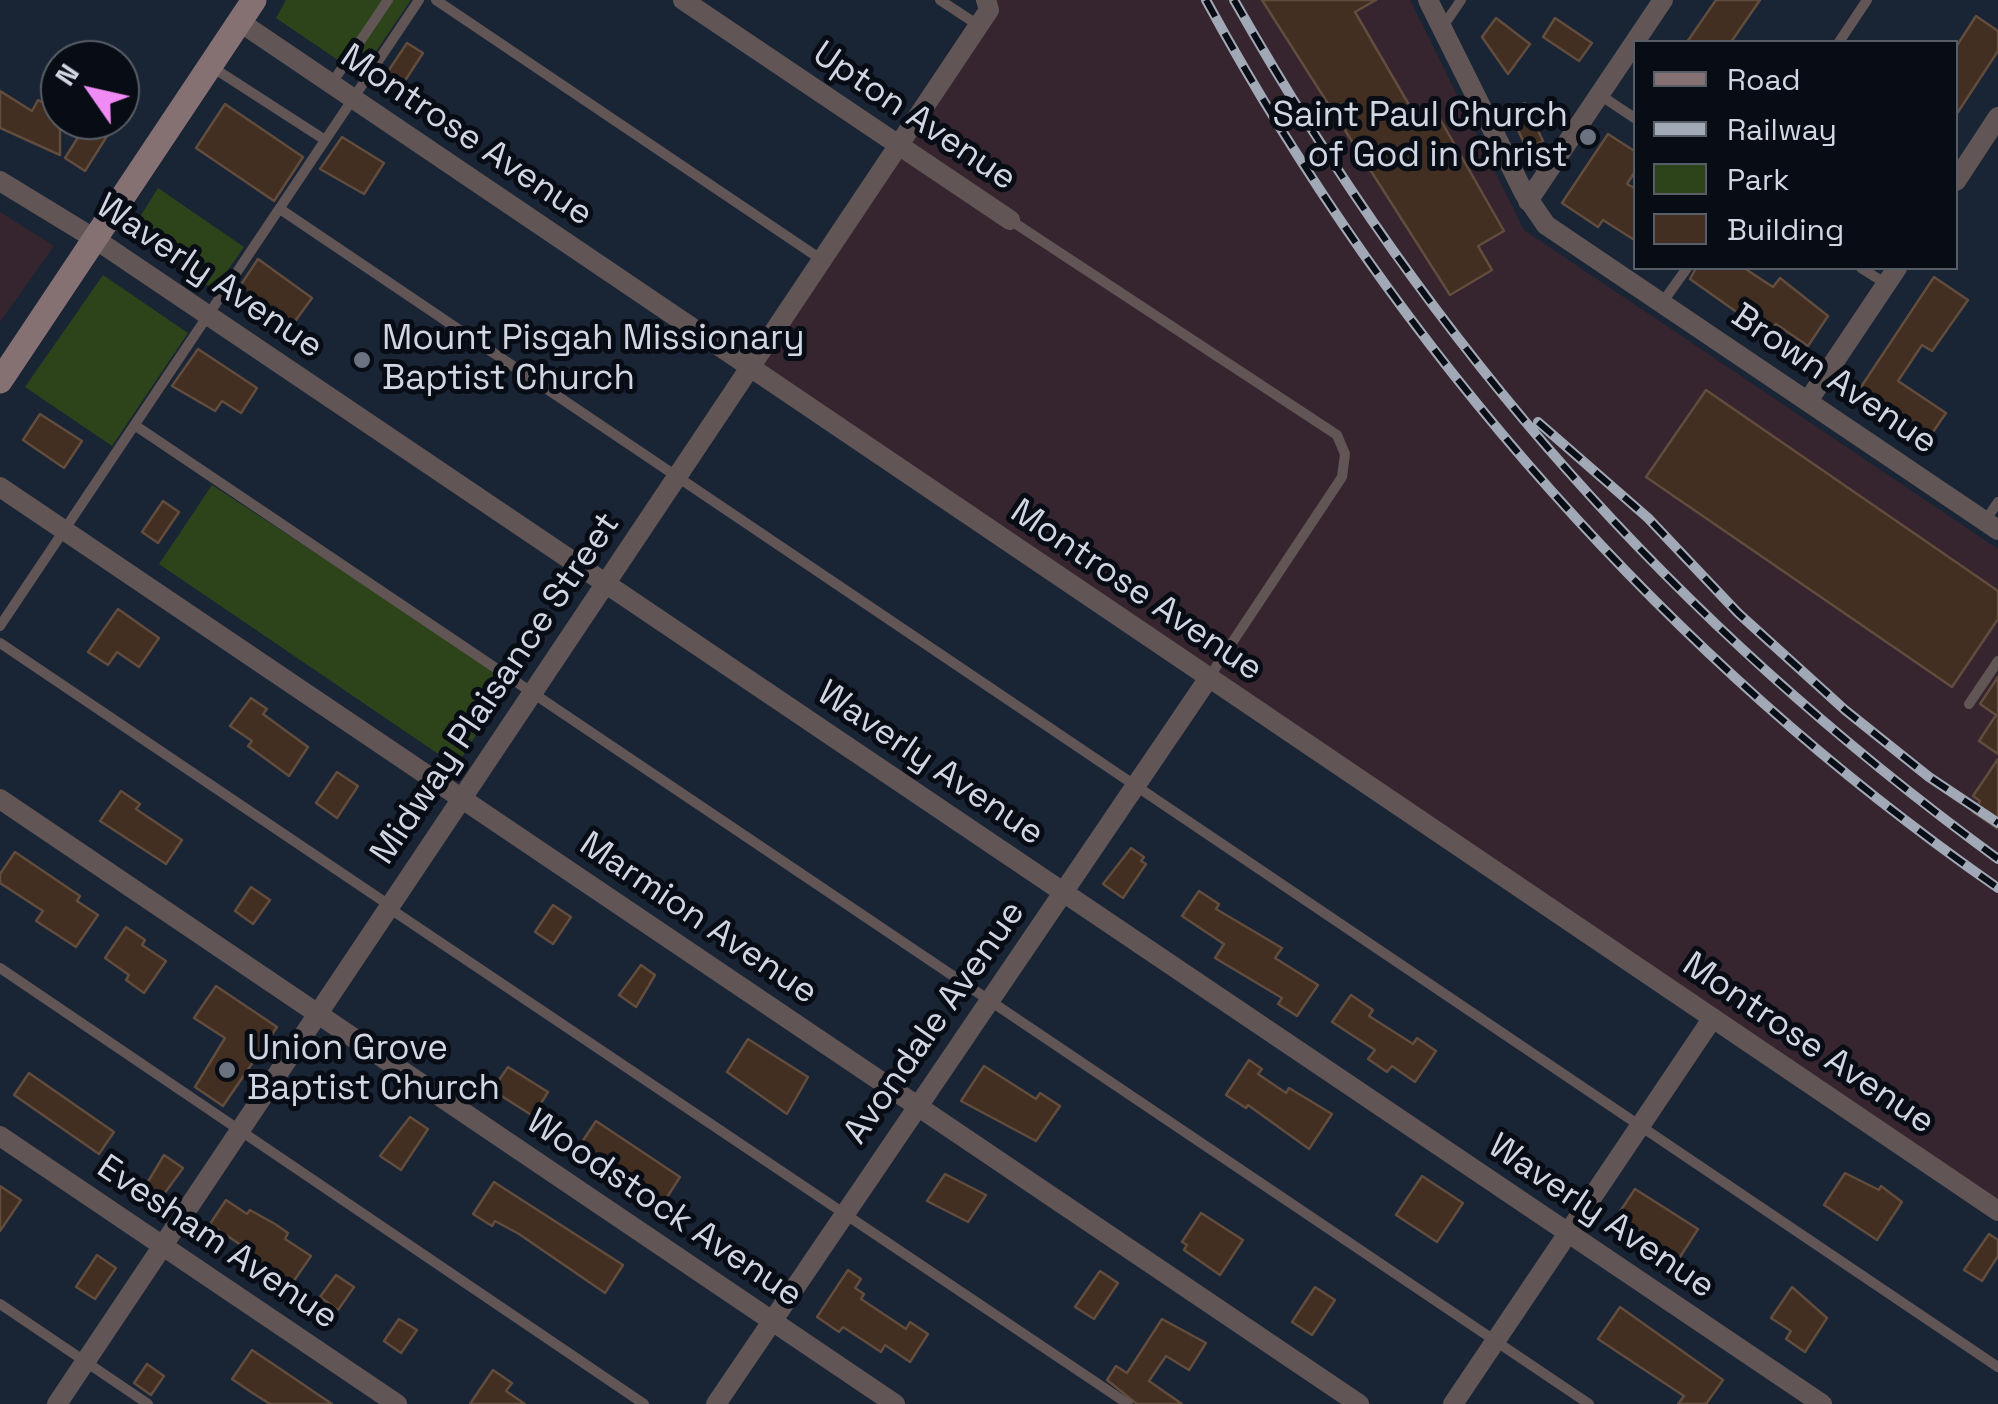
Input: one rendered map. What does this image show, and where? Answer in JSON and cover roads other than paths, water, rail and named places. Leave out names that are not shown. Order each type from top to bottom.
[{"type":"main road","points":[[0,381],[254,0]]},
{"type":"street","name":"Upton Avenue","points":[[682,0],[1010,220]]},
{"type":"street","name":"Brown Avenue","points":[[1428,0],[1528,201],[1546,226],[1991,526]]},
{"type":"street","points":[[1637,40],[1664,0]]},
{"type":"street","name":"Midway Plaisance Street","points":[[57,1404],[984,12]]},
{"type":"street","name":"Montrose Avenue","points":[[240,22],[1998,1211]]},
{"type":"street","points":[[1528,201],[1633,46]]},
{"type":"street","points":[[1958,178],[1998,117]]},
{"type":"street","name":"Waverly Avenue","points":[[0,180],[210,316],[1822,1404]]},
{"type":"street","points":[[1808,402],[1892,276]]},
{"type":"street","name":"Marmion Avenue","points":[[0,487],[1359,1404]]},
{"type":"street","name":"Avondale Avenue","points":[[716,1404],[1208,678]]},
{"type":"street","name":"Woodstock Avenue","points":[[0,800],[895,1404]]},
{"type":"street","points":[[1453,1404],[1712,1019]]},
{"type":"street","name":"Evesham Avenue","points":[[0,1136],[397,1404]]},
{"type":"lane","points":[[331,84],[388,0]]},
{"type":"lane","points":[[0,626],[420,0]]},
{"type":"lane","points":[[436,0],[822,260]]},
{"type":"lane","points":[[940,0],[984,12]]},
{"type":"lane","points":[[1442,29],[1461,0]]},
{"type":"lane","points":[[1839,40],[1867,0]]},
{"type":"lane","points":[[210,66],[325,140]]},
{"type":"lane","points":[[1600,95],[1633,117]]},
{"type":"lane","points":[[280,209],[1998,1367]]},
{"type":"lane","points":[[1010,220],[1322,424],[1337,435],[1341,444],[1345,454],[1342,477],[1208,678]]},
{"type":"lane","points":[[1662,303],[1686,270]]},
{"type":"lane","points":[[136,426],[1589,1404]]},
{"type":"lane","points":[[1991,526],[1998,502]]},
{"type":"lane","points":[[0,643],[1128,1404]]},
{"type":"lane","points":[[1969,704],[1998,661]]},
{"type":"lane","points":[[0,968],[644,1404]]},
{"type":"lane","points":[[0,1304],[148,1404]]},
{"type":"railway","points":[[1206,0],[1281,130],[1364,255],[1454,375],[1551,490],[1654,599],[1763,702],[1878,799],[1998,888]]},
{"type":"railway","points":[[1234,0],[1311,128],[1391,248],[1477,363],[1568,472],[1665,575],[1769,674],[1880,768],[1998,859]]},
{"type":"railway","points":[[1538,422],[1648,518],[1738,613],[1845,710],[1929,777],[1998,823]]},
{"type":"place","name":"Saint Paul Church of God in Christ","points":[[1588,137]]},
{"type":"place","name":"Mount Pisgah Missionary Baptist Church","points":[[362,360]]},
{"type":"place","name":"Union Grove Baptist Church","points":[[227,1070]]}]
